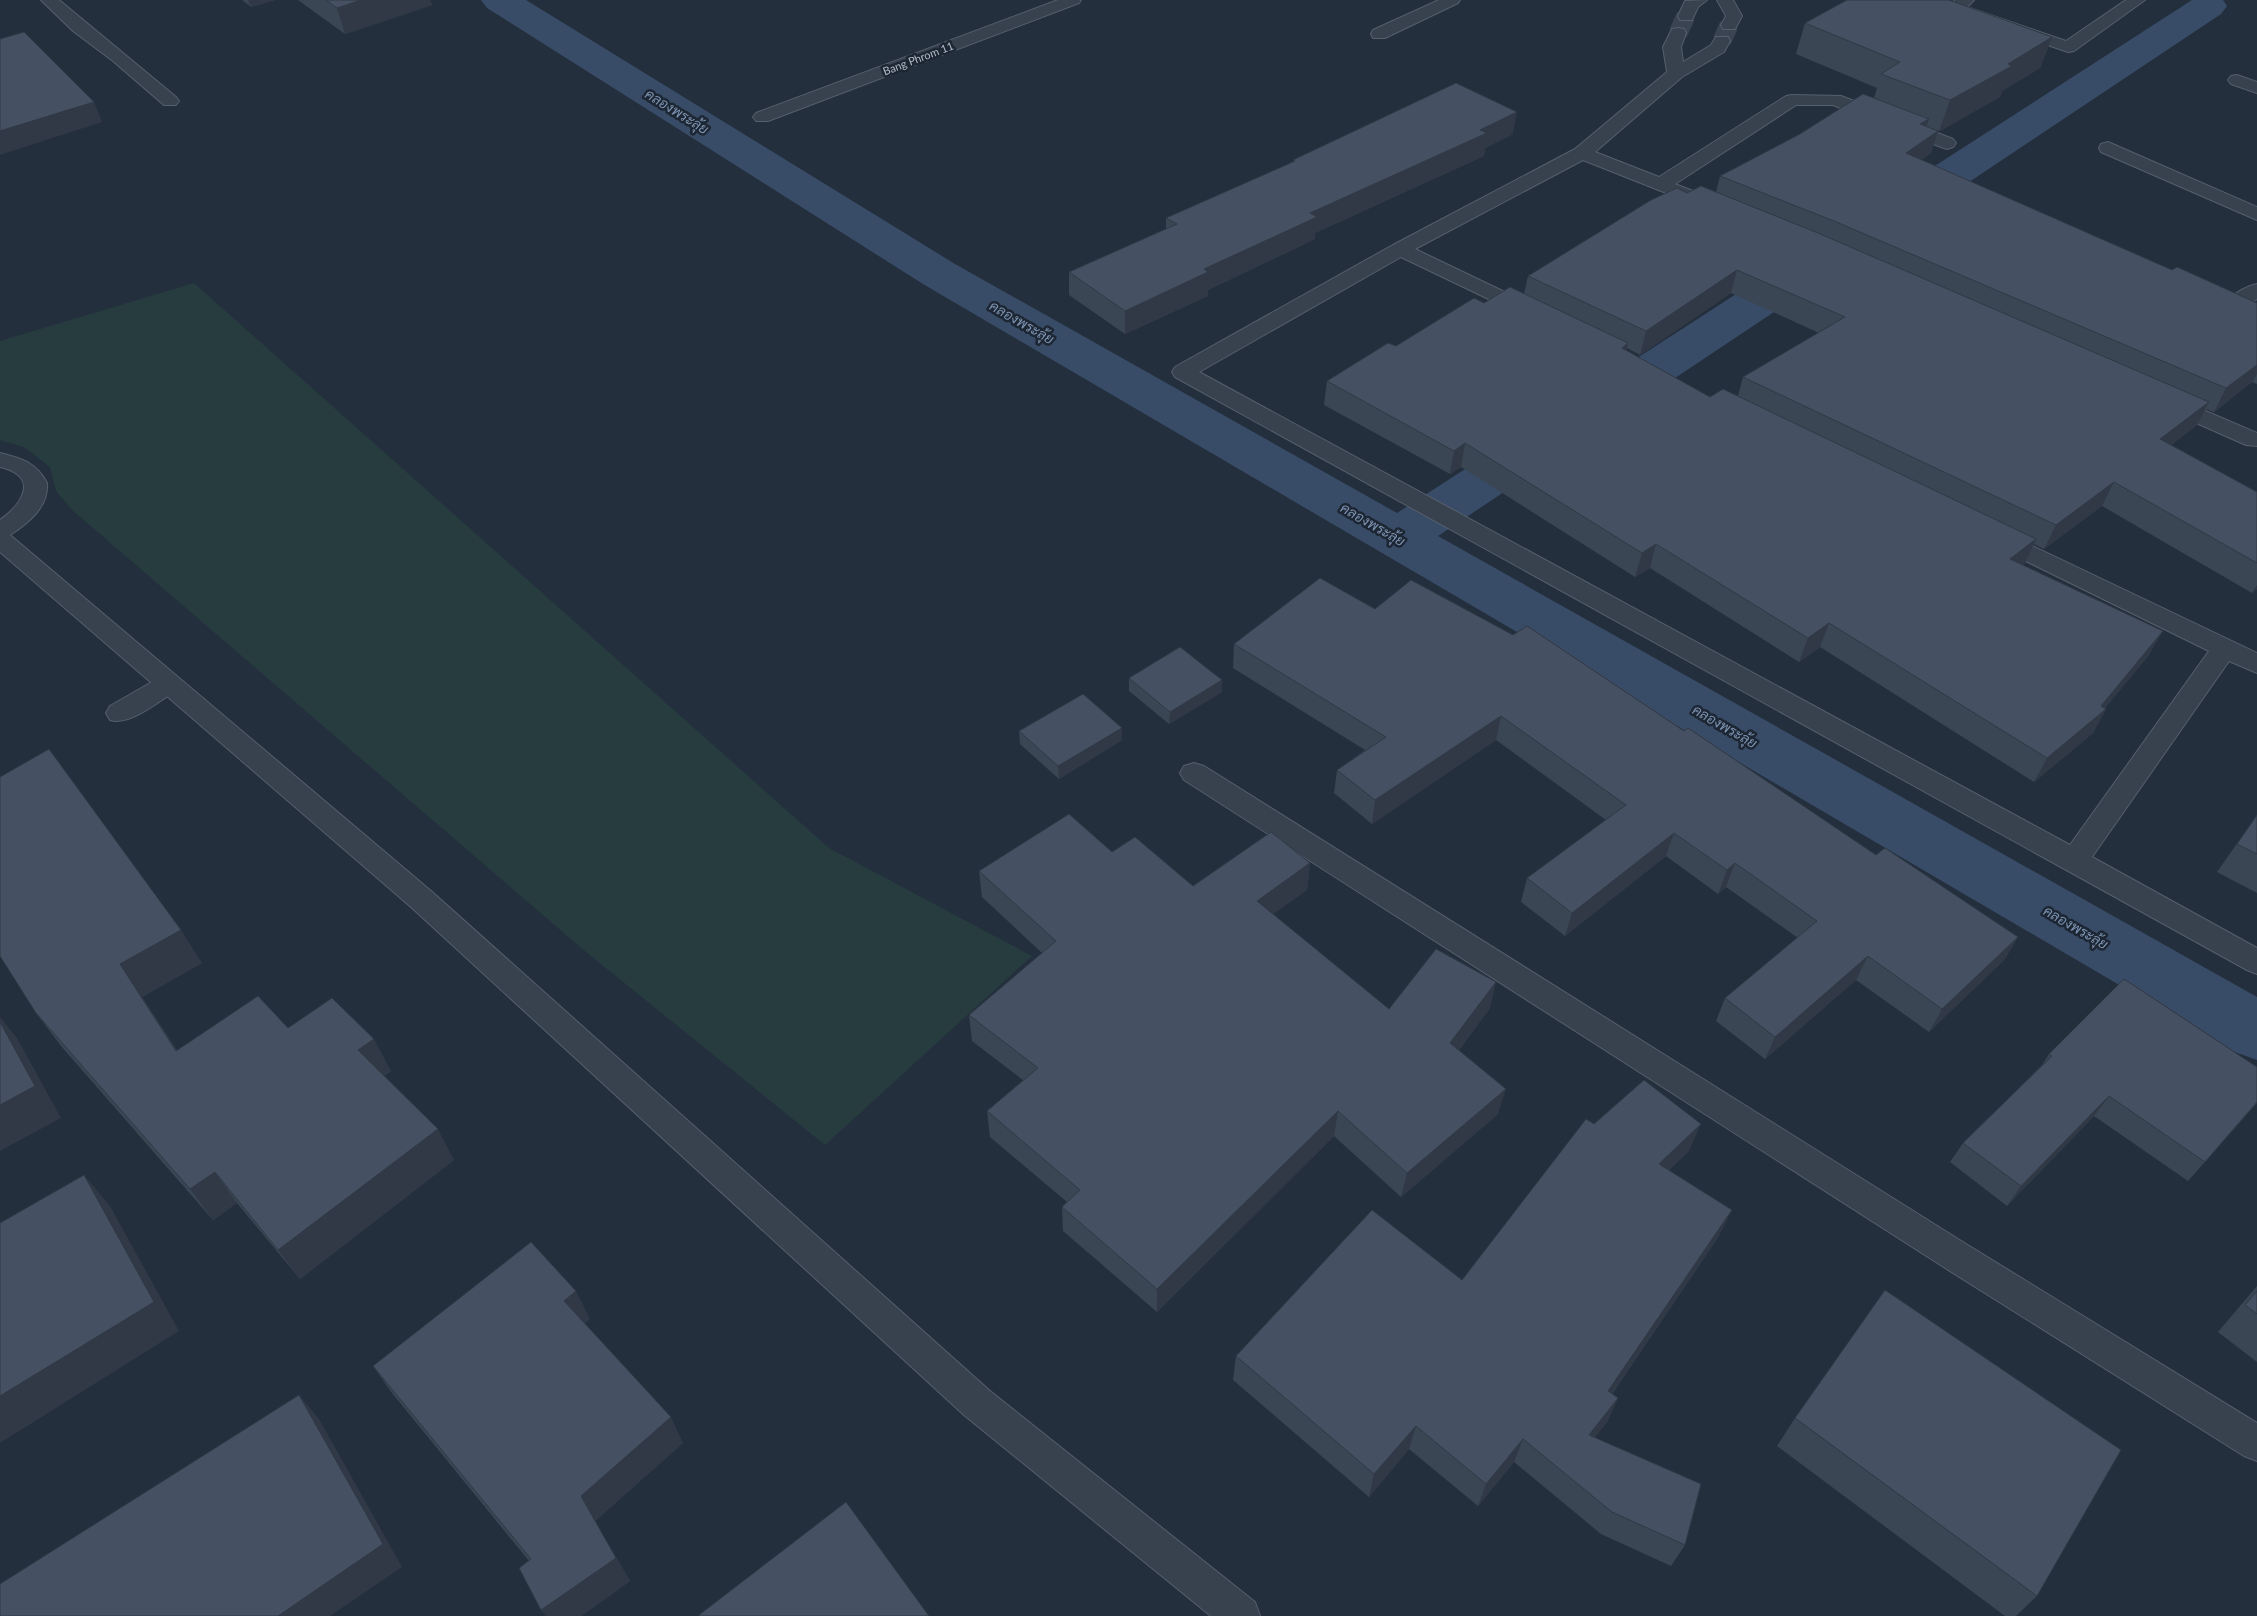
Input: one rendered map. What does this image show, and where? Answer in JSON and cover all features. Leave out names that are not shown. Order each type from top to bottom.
[{"type":"street","points":[[49,0],[79,27],[119,57],[170,102]]},
{"type":"street","name":"Bang Phrom 11","points":[[762,117],[1073,0]]},
{"type":"street","points":[[1379,34],[1452,0]]},
{"type":"street","points":[[1686,16],[1691,4],[1699,0]]},
{"type":"street","points":[[1725,0],[1734,16],[1718,48],[1676,73],[1582,153],[1400,249],[1183,372],[2257,962]]},
{"type":"street","points":[[1966,0],[1955,8],[2068,48],[2133,1]]},
{"type":"street","points":[[1676,73],[1672,47],[1678,33]]},
{"type":"street","points":[[2237,80],[2257,88]]},
{"type":"street","points":[[1662,184],[1792,100],[1835,100],[1947,142]]},
{"type":"street","points":[[2108,148],[2257,214]]},
{"type":"street","points":[[1582,153],[1726,211]]},
{"type":"street","points":[[1400,249],[1543,318]]},
{"type":"street","points":[[2239,301],[2257,290]]},
{"type":"street","points":[[2146,393],[2254,440]]},
{"type":"street","points":[[0,460],[12,461],[24,467],[32,475],[36,485],[35,496],[28,508],[16,520],[0,531]]},
{"type":"street","points":[[1975,528],[2257,664]]},
{"type":"street","points":[[0,539],[421,899],[977,1403],[1242,1616]]},
{"type":"street","points":[[2074,860],[2224,648]]},
{"type":"street","points":[[119,713],[168,684]]},
{"type":"street","points":[[1194,773],[1946,1250],[2257,1442]]},
{"type":"green space","points":[[194,283],[829,848],[1032,956],[825,1145],[586,952],[72,510],[56,491],[50,467],[24,447],[0,440],[0,341]]},
{"type":"building","points":[[326,0],[361,0],[337,8]]},
{"type":"building","points":[[1847,0],[1949,0],[2052,37],[2008,64],[2012,66],[1950,100],[1881,74],[1900,62],[1805,23]]},
{"type":"building","points":[[24,32],[94,102],[0,131],[0,39]]},
{"type":"building","points":[[1456,83],[1517,112],[1480,130],[1487,133],[1310,213],[1317,217],[1204,269],[1208,272],[1125,311],[1069,272],[1177,224],[1166,218],[1295,161],[1293,160]]},
{"type":"building","points":[[1863,94],[1929,119],[1920,124],[1938,131],[1906,153],[2172,270],[2177,267],[2257,303],[2257,365],[2226,388],[1834,221],[1720,176],[1800,134]]},
{"type":"building","points":[[1701,186],[1818,233],[2209,402],[2160,439],[2257,492],[2257,563],[2114,482],[2056,525],[1743,377],[1845,317],[1737,270],[1646,331],[1528,276],[1651,200],[1677,188],[1687,193]]},
{"type":"building","points":[[1510,287],[1628,343],[1622,348],[1710,397],[1723,389],[2036,539],[2010,559],[2163,631],[2101,706],[2106,709],[2047,758],[1829,623],[1808,638],[1656,544],[1642,553],[1465,443],[1454,451],[1327,381],[1388,343],[1396,346],[1474,298],[1484,303]]},
{"type":"building","points":[[1320,578],[1375,609],[1411,580],[1513,635],[1527,626],[1684,731],[1688,728],[1876,855],[1885,848],[2018,937],[1942,1009],[1868,956],[1775,1037],[1725,998],[1817,921],[1735,863],[1727,870],[1674,833],[1572,913],[1527,878],[1626,805],[1501,716],[1375,800],[1337,770],[1386,737],[1234,644]]},
{"type":"building","points":[[1180,647],[1222,680],[1170,712],[1129,678]]},
{"type":"building","points":[[1083,694],[1122,728],[1058,766],[1019,731]]},
{"type":"building","points":[[49,749],[181,930],[120,964],[176,1051],[258,996],[288,1028],[332,998],[374,1039],[358,1050],[438,1129],[278,1250],[215,1172],[190,1189],[36,1013],[0,956],[0,777]]},
{"type":"building","points":[[1069,814],[1112,852],[1135,837],[1193,886],[1271,832],[1310,863],[1257,901],[1389,1009],[1436,949],[1496,982],[1450,1043],[1506,1089],[1407,1173],[1338,1111],[1157,1289],[1062,1207],[1080,1190],[987,1111],[1038,1068],[969,1015],[1056,941],[979,871]]},
{"type":"building","points":[[2257,815],[2257,854],[2237,844]]},
{"type":"building","points":[[2124,979],[2257,1067],[2257,1102],[2205,1162],[2109,1096],[2021,1186],[1963,1143],[2052,1056],[2049,1054]]},
{"type":"building","points":[[0,1022],[35,1086],[0,1105]]},
{"type":"building","points":[[1644,1080],[1701,1124],[1659,1164],[1732,1210],[1608,1391],[1618,1398],[1589,1435],[1701,1484],[1685,1545],[1612,1512],[1523,1439],[1486,1484],[1416,1426],[1374,1474],[1236,1356],[1372,1210],[1462,1280],[1586,1119],[1594,1124]]},
{"type":"building","points":[[84,1175],[154,1302],[0,1396],[0,1223]]},
{"type":"building","points":[[531,1242],[576,1291],[564,1301],[671,1417],[581,1496],[616,1558],[541,1610],[519,1568],[531,1559],[373,1366]]},
{"type":"building","points":[[1885,1290],[2121,1450],[2037,1596],[1795,1418]]},
{"type":"building","points":[[2257,1291],[2257,1314],[2245,1305]]},
{"type":"building","points":[[299,1395],[383,1544],[278,1616],[0,1616],[0,1584]]},
{"type":"building","points":[[846,1502],[929,1616],[699,1616],[699,1615]]},
{"type":"waterway","name":"คลองพระลุ้ย","points":[[500,0],[939,274],[1398,537]]},
{"type":"waterway","points":[[1398,537],[2208,6]]},
{"type":"waterway","name":"คลองพระลุ้ย","points":[[1398,537],[2257,1031]]},
{"type":"tunnel","points":[[1678,33],[1686,16]]},
{"type":"tunnel","points":[[1722,41],[1729,25]]}]
